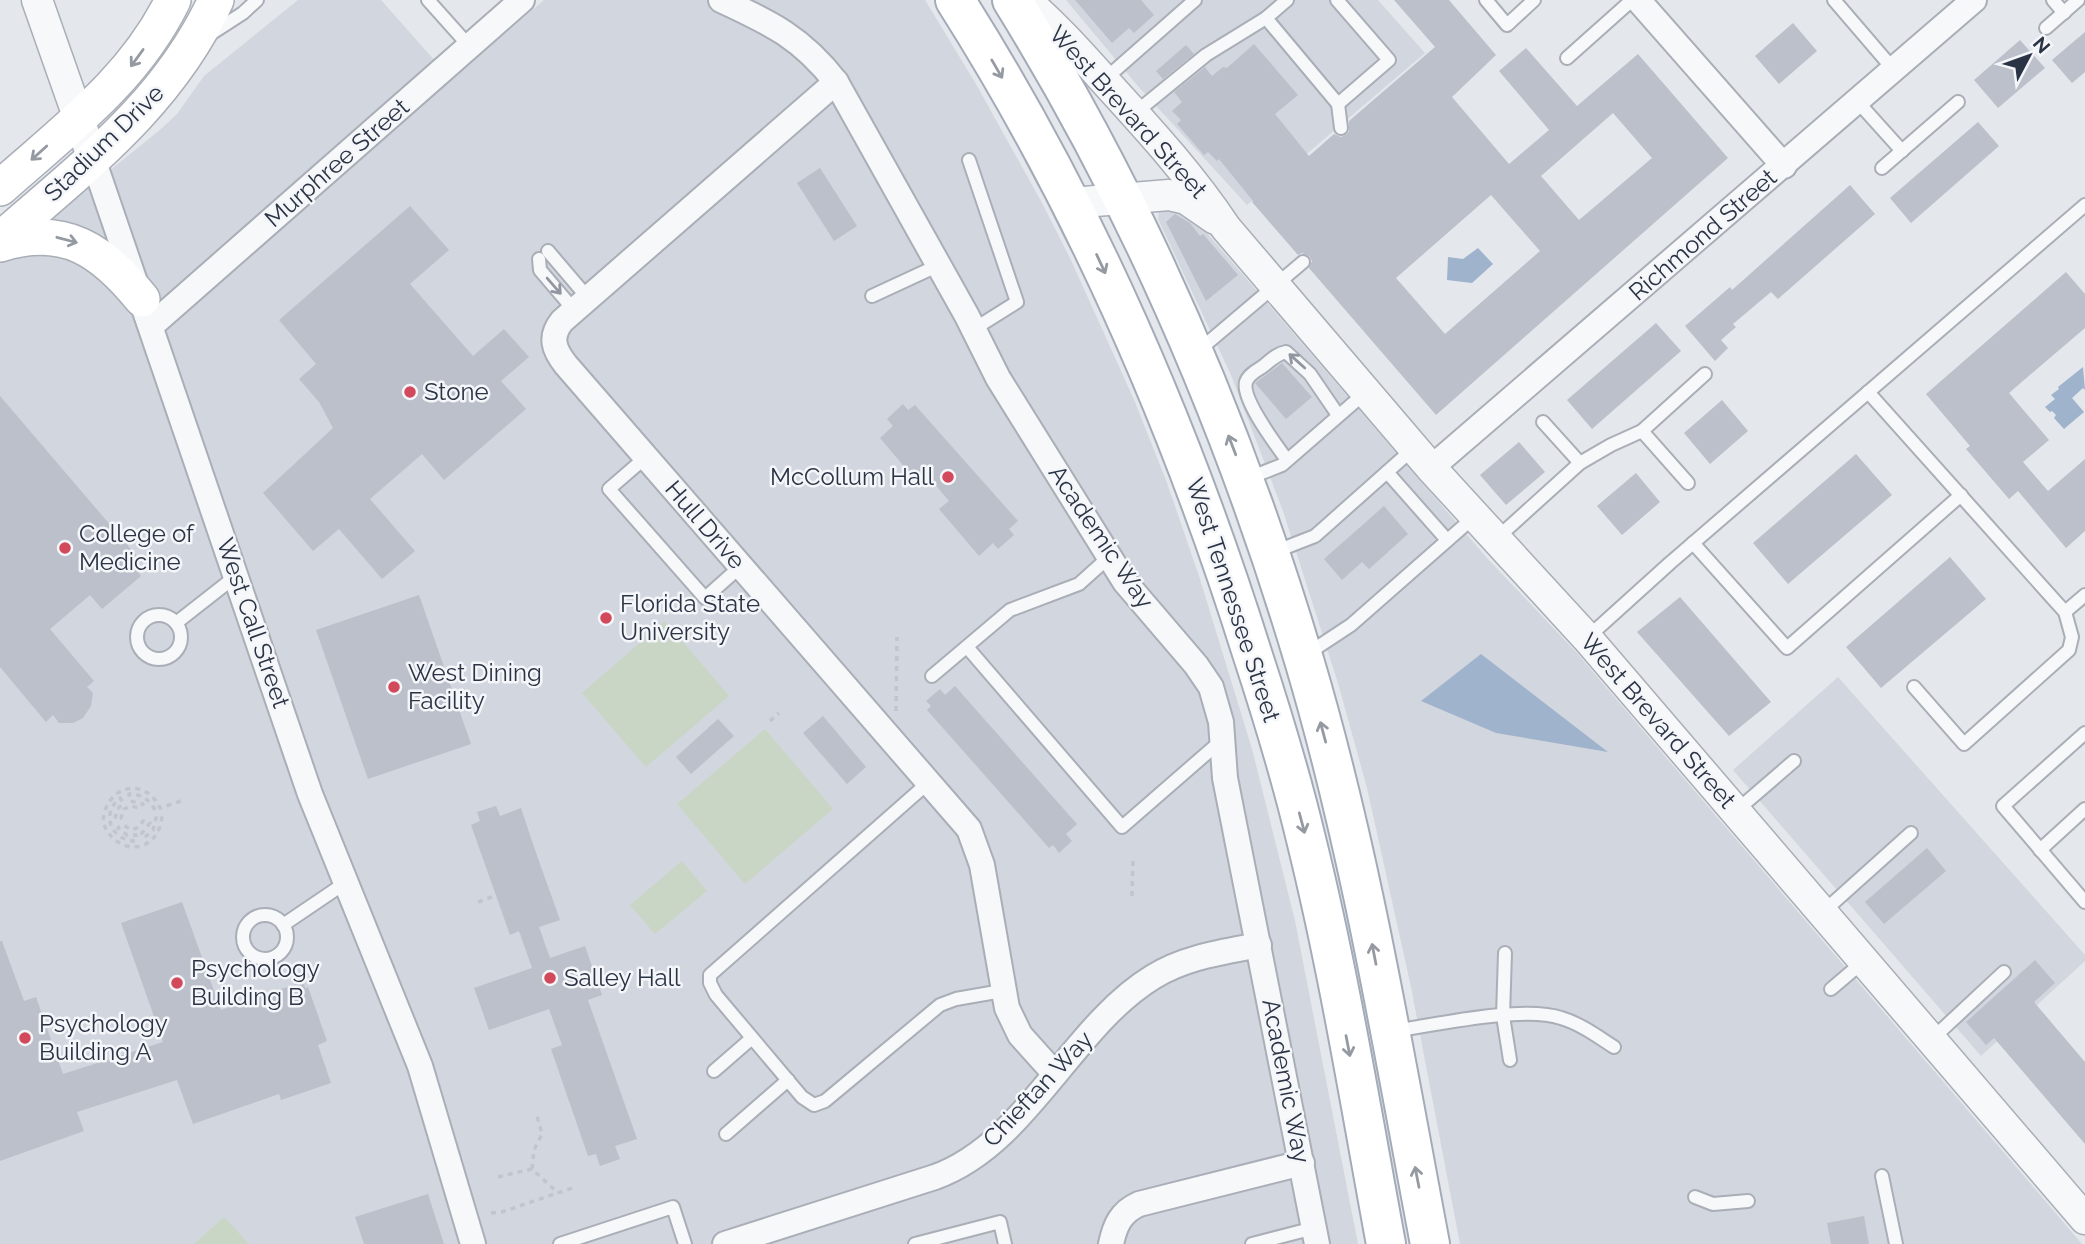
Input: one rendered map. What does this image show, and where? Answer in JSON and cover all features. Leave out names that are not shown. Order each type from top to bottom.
[{"type":"main road","name":"Stadium Drive","points":[[0,188],[116,85],[135,61],[173,0]]},
{"type":"main road","name":"Stadium Drive","points":[[0,242],[93,159],[148,105],[194,45],[216,0]]},
{"type":"main road","name":"West Tennessee Street","points":[[1012,0],[1066,91],[1123,198],[1195,354],[1245,480],[1270,553],[1303,657],[1357,866],[1430,1244]]},
{"type":"main road","name":"West Tennessee Street","points":[[963,4],[1071,203],[1146,363],[1226,570],[1293,787],[1317,885],[1387,1244]]},
{"type":"main road","points":[[0,242],[40,237],[71,240],[100,256],[128,283],[146,312]]},
{"type":"street","name":"West Call Street","points":[[37,0],[310,794],[420,1066],[473,1244]]},
{"type":"street","name":"Murphree Street","points":[[146,312],[470,47],[522,0]]},
{"type":"street","name":"Academic Way","points":[[721,0],[777,27],[799,42],[820,61],[836,82],[974,328],[998,378],[1139,601],[1206,680],[1220,714],[1225,778],[1316,1236]]},
{"type":"street","name":"West Brevard Street","points":[[1025,0],[1059,32],[1161,142],[1197,186],[1226,228],[1422,458],[1587,638],[2085,1219]]},
{"type":"street","points":[[1638,0],[1784,166]]},
{"type":"street","name":"Richmond Street","points":[[1422,458],[1784,166],[1974,0]]},
{"type":"street","name":"Hull Drive","points":[[836,82],[581,304],[557,327],[554,348],[967,826],[976,845],[984,876],[1002,991],[1009,1015],[1034,1052],[1055,1073]]},
{"type":"street","points":[[1123,198],[1153,171],[1159,158],[1161,142]]},
{"type":"street","name":"West Brevard Street","points":[[1071,203],[1169,195],[1186,199],[1226,228]]},
{"type":"street","name":"Chieftan Way","points":[[725,1244],[949,1171],[983,1149],[1006,1129],[1113,1008],[1150,979],[1186,962],[1259,945]]},
{"type":"street","points":[[1111,1244],[1115,1227],[1122,1215],[1139,1204],[1302,1163]]},
{"type":"lane","points":[[194,45],[243,13],[257,0]]},
{"type":"lane","points":[[428,0],[470,47]]},
{"type":"lane","points":[[1104,80],[1195,0]]},
{"type":"lane","points":[[1134,113],[1206,55],[1266,18],[1287,0]]},
{"type":"lane","points":[[1337,0],[1389,60],[1338,104]]},
{"type":"lane","points":[[1486,0],[1507,25],[1534,0]]},
{"type":"lane","points":[[1567,58],[1632,0]]},
{"type":"lane","points":[[1834,0],[1894,70]]},
{"type":"lane","points":[[2053,0],[2064,13]]},
{"type":"lane","points":[[2046,28],[2078,0]]},
{"type":"lane","points":[[1266,18],[1338,104],[1340,128]]},
{"type":"lane","points":[[1857,101],[1902,151]]},
{"type":"lane","points":[[1882,168],[1958,102]]},
{"type":"lane","points":[[969,160],[1017,302],[974,328]]},
{"type":"lane","points":[[1587,638],[1693,543],[2085,205]]},
{"type":"lane","points":[[543,255],[581,304],[540,270],[543,255]]},
{"type":"lane","points":[[1195,354],[1303,262]]},
{"type":"lane","points":[[872,296],[939,265]]},
{"type":"lane","points":[[1287,460],[1258,418],[1247,391],[1246,382],[1250,376],[1279,354],[1286,352],[1310,374],[1338,415]]},
{"type":"lane","points":[[1496,540],[1580,463],[1642,431],[1705,374]]},
{"type":"lane","points":[[1245,480],[1282,465],[1366,391]]},
{"type":"lane","points":[[1868,392],[2065,612],[2072,637],[2070,650],[1964,744],[1914,687]]},
{"type":"lane","points":[[1543,422],[1580,463]]},
{"type":"lane","points":[[1642,431],[1688,483]]},
{"type":"lane","points":[[646,457],[609,489],[705,598],[741,566]]},
{"type":"lane","points":[[1270,553],[1315,536],[1387,472],[1422,458]]},
{"type":"lane","points":[[1387,472],[1447,540]]},
{"type":"lane","points":[[1693,543],[1787,648],[1961,495]]},
{"type":"lane","points":[[1303,657],[1351,625],[1474,517]]},
{"type":"lane","points":[[932,676],[1010,610],[1079,584],[1109,556]]},
{"type":"lane","points":[[176,623],[237,576]]},
{"type":"lane","points":[[2065,612],[2085,594]]},
{"type":"lane","points":[[967,647],[1122,827],[1223,740]]},
{"type":"lane","points":[[2085,733],[2003,806],[2085,902]]},
{"type":"lane","points":[[1736,811],[1794,761]]},
{"type":"lane","points":[[929,782],[710,975],[710,983],[716,995],[788,1080],[808,1101],[820,1104],[940,1005],[956,999],[1002,991]]},
{"type":"lane","points":[[2040,850],[2085,809]]},
{"type":"lane","points":[[1823,912],[1911,833]]},
{"type":"lane","points":[[284,925],[345,883]]},
{"type":"lane","points":[[1505,953],[1503,1016],[1510,1060]]},
{"type":"lane","points":[[1831,989],[1864,960]]},
{"type":"lane","points":[[1932,1039],[2004,972]]},
{"type":"lane","points":[[1389,1031],[1533,1013],[1559,1017],[1585,1028],[1614,1047]]},
{"type":"lane","points":[[714,1071],[752,1038]]},
{"type":"lane","points":[[726,1133],[788,1080]]},
{"type":"lane","points":[[1882,1176],[1896,1244]]},
{"type":"lane","points":[[1695,1197],[1713,1204],[1748,1201]]},
{"type":"lane","points":[[560,1244],[673,1207],[685,1244]]},
{"type":"lane","points":[[915,1244],[1000,1222],[1006,1244]]},
{"type":"lane","points":[[1252,1244],[1316,1236]]},
{"type":"path","points":[[896,711],[897,637]]},
{"type":"path","points":[[770,721],[779,713]]},
{"type":"path","points":[[155,810],[150,802],[138,794],[129,794],[130,800],[143,804],[139,808],[131,806],[124,809],[121,818],[115,818],[123,803],[120,798],[112,806],[109,822],[112,830],[125,840],[136,841],[136,835],[127,835],[118,828],[123,825],[132,830],[139,827],[143,821],[150,823],[142,833],[144,838],[153,830],[156,818],[162,816],[156,836],[141,846],[121,845],[106,831],[103,821],[108,802],[124,790],[142,790],[150,794],[160,808],[181,801]]},
{"type":"path","points":[[1132,896],[1133,858]]},
{"type":"path","points":[[478,902],[492,897]]},
{"type":"path","points":[[532,1169],[534,1150],[541,1134],[537,1116]]},
{"type":"path","points":[[498,1177],[532,1169]]},
{"type":"path","points":[[532,1169],[558,1193]]},
{"type":"path","points":[[491,1213],[502,1212],[575,1187]]},
{"type":"shaded area","name":"Florida State University","points":[[298,0],[381,0],[452,80],[544,0],[925,0],[976,84],[1070,258],[1135,402],[1167,483],[1199,576],[1252,749],[1295,921],[1358,1244],[0,1244],[0,259],[161,129],[177,114],[204,76]]},
{"type":"shaded area","points":[[1066,0],[1378,0],[1425,53],[1247,205],[1137,85]]},
{"type":"shaded area","points":[[1173,204],[1200,225],[1487,558],[1575,651],[2082,1244],[1460,1244],[1411,987],[1367,788],[1338,683],[1283,511],[1231,375],[1158,219],[1159,210]]},
{"type":"shaded area","points":[[1838,677],[2085,955],[2085,961],[1981,1056],[1733,770]]},
{"type":"green space","points":[[665,621],[729,696],[646,767],[582,693]]},
{"type":"green space","points":[[765,729],[833,809],[745,884],[677,804]]},
{"type":"green space","points":[[682,861],[707,891],[655,934],[630,905]]},
{"type":"green space","points":[[224,1217],[249,1244],[194,1244]]},
{"type":"water","points":[[1478,248],[1493,264],[1472,283],[1447,280],[1448,257],[1463,259]]},
{"type":"water","points":[[2083,367],[2085,390],[2083,388],[2072,398],[2084,412],[2064,429],[2054,418],[2056,415],[2045,407],[2055,399],[2051,395],[2058,387]]},
{"type":"water","points":[[1481,654],[1608,752],[1496,733],[1421,701]]},
{"type":"building","points":[[1075,0],[1141,0],[1154,15],[1134,33],[1129,28],[1112,43]]},
{"type":"building","points":[[1394,0],[1449,0],[1496,55],[1452,97],[1509,164],[1549,130],[1499,71],[1526,48],[1577,106],[1638,54],[1728,158],[1436,415],[1309,268],[1312,261],[1309,256],[1302,253],[1298,255],[1219,159],[1217,161],[1208,152],[1204,155],[1177,124],[1181,120],[1172,111],[1182,102],[1174,92],[1205,67],[1212,76],[1223,67],[1227,68],[1254,44],[1298,95],[1275,114],[1309,156],[1334,134],[1341,137],[1347,134],[1349,121],[1435,47]],"holes":[[[1613,113],[1652,158],[1579,220],[1541,176]],[[1491,195],[1540,251],[1445,334],[1396,278]]]},
{"type":"building","points":[[1793,23],[1817,51],[1779,84],[1755,56]]},
{"type":"building","points":[[2085,32],[2085,72],[2072,83],[2052,60]]},
{"type":"building","points":[[2020,40],[2045,68],[1998,108],[1974,80]]},
{"type":"building","points":[[1186,45],[1194,54],[1163,79],[1156,71]]},
{"type":"building","points":[[1978,122],[1999,146],[1911,223],[1890,198]]},
{"type":"building","points":[[820,168],[857,226],[834,241],[797,183]]},
{"type":"building","points":[[1850,185],[1875,214],[1778,299],[1771,292],[1733,324],[1736,327],[1721,340],[1728,348],[1715,361],[1685,326],[1730,287],[1732,290]]},
{"type":"building","name":"Stone","points":[[410,206],[449,250],[410,284],[473,356],[504,329],[529,357],[501,381],[526,409],[444,480],[422,454],[370,499],[415,551],[382,579],[339,529],[313,551],[263,493],[333,428],[319,402],[299,379],[316,364],[279,320]]},
{"type":"building","points":[[1175,214],[1190,223],[1200,236],[1203,234],[1238,275],[1206,301],[1166,222]]},
{"type":"building","points":[[2066,272],[2085,294],[2085,328],[2009,393],[2049,440],[2023,462],[2048,491],[2085,459],[2085,531],[2066,548],[2018,491],[2009,499],[1966,449],[1970,446],[1926,394]]},
{"type":"building","points":[[1656,323],[1681,351],[1592,429],[1567,400]]},
{"type":"building","points":[[1282,363],[1312,397],[1286,419],[1255,383]]},
{"type":"building","name":"College of Medicine","points":[[0,396],[141,561],[134,567],[141,576],[102,609],[90,595],[50,629],[94,681],[87,687],[93,693],[91,706],[83,718],[73,723],[59,723],[53,715],[46,722],[0,667]]},
{"type":"building","points":[[1722,400],[1748,431],[1710,464],[1684,433]]},
{"type":"building","name":"McCollum Hall","points":[[903,404],[908,410],[915,405],[1018,521],[1009,529],[1014,535],[998,549],[993,543],[979,556],[939,509],[949,501],[928,476],[919,484],[880,438],[893,426],[887,419]]},
{"type":"building","points":[[1519,442],[1545,472],[1506,505],[1480,475]]},
{"type":"building","points":[[1856,454],[1892,495],[1788,584],[1753,543]]},
{"type":"building","points":[[1636,473],[1660,502],[1622,535],[1597,506]]},
{"type":"building","points":[[1384,506],[1408,534],[1369,569],[1362,562],[1342,580],[1324,559]]},
{"type":"building","points":[[1950,557],[1986,599],[1881,688],[1846,647]]},
{"type":"building","name":"West Dining Facility","points":[[419,595],[471,744],[368,779],[316,630]]},
{"type":"building","points":[[1680,597],[1771,702],[1729,736],[1637,632]]},
{"type":"building","points":[[955,686],[1077,824],[1066,834],[1072,841],[1059,853],[1053,845],[1049,848],[927,710],[931,706],[926,701],[940,689],[945,695]]},
{"type":"building","points":[[823,716],[866,767],[847,784],[803,733]]},
{"type":"building","points":[[718,719],[734,736],[691,774],[676,757]]},
{"type":"building","name":"Salley Hall","points":[[496,806],[500,816],[521,808],[560,920],[539,927],[550,958],[585,946],[602,995],[588,1000],[637,1139],[615,1146],[620,1159],[600,1166],[596,1154],[588,1156],[551,1049],[562,1045],[549,1009],[489,1030],[474,988],[532,968],[519,931],[510,935],[471,825],[480,821],[477,812]]},
{"type":"building","points":[[1927,848],[1946,871],[1884,924],[1865,902]]},
{"type":"building","points":[[182,902],[221,1010],[299,983],[304,984],[305,988],[308,987],[327,1041],[318,1045],[331,1083],[281,1100],[279,1094],[193,1124],[177,1080],[77,1112],[84,1131],[0,1161],[0,941],[24,1001],[36,997],[63,1074],[163,1042],[121,923]]},
{"type":"building","points":[[2035,960],[2055,983],[2034,1002],[2085,1062],[2085,1144],[1994,1038],[1986,1045],[1966,1022]]},
{"type":"building","points":[[428,1194],[444,1244],[364,1244],[355,1217]]},
{"type":"building","points":[[1864,1216],[1869,1244],[1831,1244],[1827,1223]]},
{"type":"place","name":"Stone","points":[[410,392]]},
{"type":"place","name":"McCollum Hall","points":[[948,477]]},
{"type":"place","name":"College of Medicine","points":[[65,548]]},
{"type":"place","name":"Florida State University","points":[[606,618]]},
{"type":"place","name":"West Dining Facility","points":[[394,687]]},
{"type":"place","name":"Salley Hall","points":[[550,978]]},
{"type":"place","name":"Psychology Building B","points":[[177,983]]},
{"type":"place","name":"Psychology Building A","points":[[25,1038]]}]
